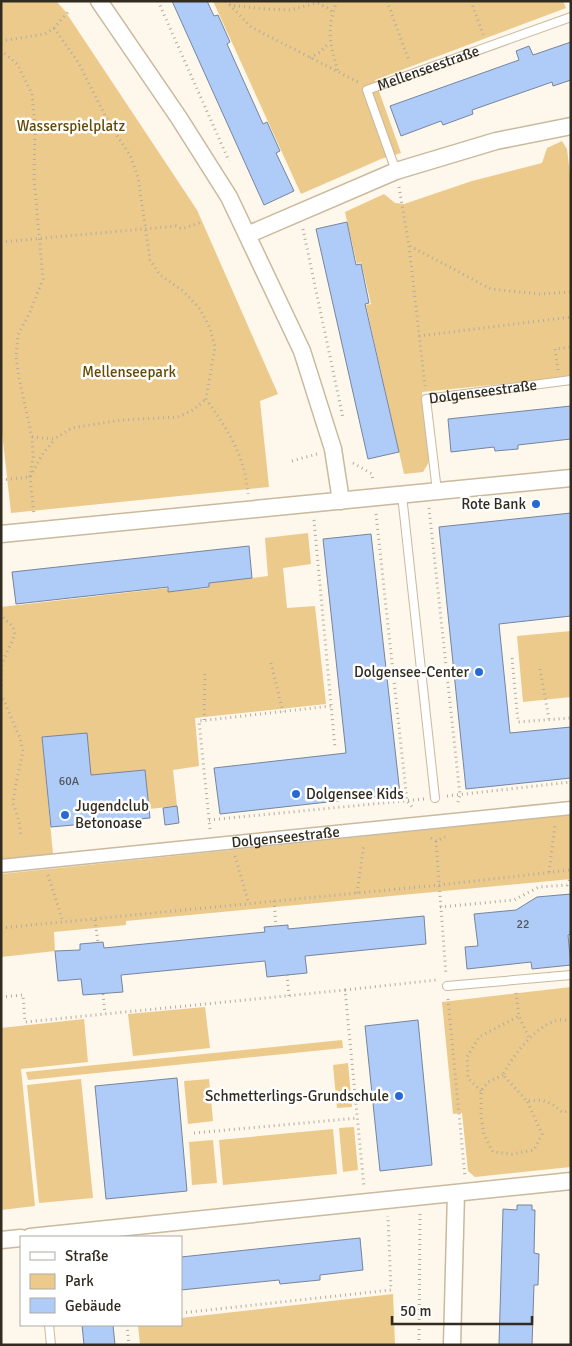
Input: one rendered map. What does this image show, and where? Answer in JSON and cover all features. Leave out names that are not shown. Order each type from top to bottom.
[{"type":"street","points":[[100,1],[179,118],[229,197],[248,235],[302,351],[333,449],[341,501]]},
{"type":"street","points":[[248,235],[396,171],[496,141],[571,126]]},
{"type":"street","points":[[1,534],[571,478]]},
{"type":"street","name":"Dolgenseestraße","points":[[1,866],[571,808]]},
{"type":"street","points":[[47,1236],[571,1181]]},
{"type":"street","points":[[452,1345],[461,1193]]},
{"type":"street","points":[[1,1240],[20,1238]]},
{"type":"lane","name":"Mellenseestraße","points":[[396,171],[367,90],[571,17]]},
{"type":"lane","name":"Dolgenseestraße","points":[[432,492],[426,399],[571,380]]},
{"type":"lane","points":[[402,495],[435,798]]},
{"type":"lane","points":[[446,982],[515,980],[571,975]]},
{"type":"lane","points":[[50,1326],[51,1345]]},
{"type":"path","points":[[158,1],[230,162]]},
{"type":"path","points":[[227,3],[265,9],[290,10],[324,1]]},
{"type":"path","points":[[337,1],[331,22],[330,42],[338,72]]},
{"type":"path","points":[[387,1],[414,74]]},
{"type":"path","points":[[471,1],[488,47]]},
{"type":"path","points":[[227,3],[251,28],[359,82],[367,90]]},
{"type":"path","points":[[318,3],[333,14]]},
{"type":"path","points":[[1,41],[45,34],[54,28],[70,10]]},
{"type":"path","points":[[30,477],[42,455],[54,439],[72,428],[122,420],[178,417],[193,410],[206,400],[215,347],[210,328],[194,303],[183,291],[160,275],[150,260],[138,177],[130,156],[110,125],[78,62],[54,28]]},
{"type":"path","points":[[310,58],[320,52],[330,42]]},
{"type":"path","points":[[1,50],[18,65],[32,94],[36,127],[34,178],[43,279],[30,312],[18,335],[16,357],[32,437],[33,457],[30,477],[36,531]]},
{"type":"path","points":[[396,171],[409,246],[426,399]]},
{"type":"path","points":[[299,212],[345,426]]},
{"type":"path","points":[[1,242],[176,226],[182,229],[202,222]]},
{"type":"path","points":[[409,246],[491,289],[541,294],[571,292]]},
{"type":"path","points":[[419,336],[571,317]]},
{"type":"path","points":[[559,382],[555,349],[571,347]]},
{"type":"path","points":[[206,400],[226,426],[241,456],[248,487],[250,510]]},
{"type":"path","points":[[32,437],[54,439]]},
{"type":"path","points":[[351,455],[353,464],[372,474],[407,801]]},
{"type":"path","points":[[1,480],[30,477]]},
{"type":"path","points":[[432,492],[460,795]]},
{"type":"path","points":[[313,504],[335,748]]},
{"type":"path","points":[[1,613],[4,619],[13,626],[14,636],[2,663],[1,693],[20,738],[23,751],[13,803],[19,821],[21,837]]},
{"type":"path","points":[[512,658],[518,722],[571,718]]},
{"type":"path","points":[[271,663],[283,712]]},
{"type":"path","points":[[540,669],[549,720]]},
{"type":"path","points":[[204,720],[205,671]]},
{"type":"path","points":[[212,846],[199,721],[331,706]]},
{"type":"path","points":[[209,820],[407,801],[571,782]]},
{"type":"path","points":[[549,872],[556,810]]},
{"type":"path","points":[[357,894],[366,828]]},
{"type":"path","points":[[436,841],[461,1193]]},
{"type":"path","points":[[226,843],[233,850],[249,904]]},
{"type":"path","points":[[44,862],[64,922]]},
{"type":"path","points":[[1,928],[438,886],[571,870]]},
{"type":"path","points":[[440,906],[514,900],[539,887],[567,885],[571,877]]},
{"type":"path","points":[[274,901],[276,926]]},
{"type":"path","points":[[95,920],[98,943]]},
{"type":"path","points":[[287,976],[289,996]]},
{"type":"path","points":[[515,980],[518,1016],[530,1040]]},
{"type":"path","points":[[1,997],[23,995],[25,1022],[345,990],[446,982]]},
{"type":"path","points":[[345,990],[366,1203]]},
{"type":"path","points":[[103,994],[105,1014]]},
{"type":"path","points":[[481,1091],[468,1078],[467,1057],[479,1037],[518,1016]]},
{"type":"path","points":[[503,1075],[527,1101],[542,1134],[534,1150],[512,1154],[493,1152],[484,1135],[481,1115],[481,1091],[488,1082],[503,1075],[510,1061],[543,1026],[557,1020],[571,1021]]},
{"type":"path","points":[[527,1101],[541,1100],[552,1104],[562,1112],[571,1111]]},
{"type":"path","points":[[194,1134],[358,1118]]},
{"type":"path","points":[[419,1345],[421,1197]]},
{"type":"path","points":[[182,1313],[391,1290],[387,1200]]},
{"type":"path","points":[[127,1326],[129,1345]]},
{"type":"green space","name":"Mellenseepark","points":[[1,1],[56,1],[65,11],[197,210],[278,394],[260,401],[269,487],[11,513],[1,423]]},
{"type":"green space","points":[[213,1],[563,1],[566,8],[375,80],[401,153],[381,159],[301,194]]},
{"type":"green space","points":[[562,141],[567,149],[571,182],[571,377],[422,392],[429,462],[423,472],[404,474],[366,305],[371,304],[361,262],[357,264],[345,212],[384,194],[395,203],[404,204],[472,181],[542,163],[547,148]]},
{"type":"green space","points":[[308,533],[311,564],[283,568],[287,608],[315,606],[326,704],[195,718],[199,766],[173,770],[177,806],[149,809],[145,770],[103,774],[104,789],[42,737],[53,854],[1,859],[1,607],[167,588],[168,592],[209,588],[209,583],[268,576],[265,538]]},
{"type":"green space","points":[[571,631],[571,697],[523,702],[517,636]]},
{"type":"green space","points":[[571,815],[571,879],[126,921],[126,925],[54,932],[55,951],[1,957],[1,874]]},
{"type":"green space","points":[[571,987],[571,1167],[475,1177],[468,1171],[462,1113],[453,1114],[442,1002]]},
{"type":"green space","points":[[205,1007],[210,1048],[133,1056],[128,1014]]},
{"type":"green space","points":[[84,1019],[88,1062],[21,1069],[35,1206],[1,1210],[1,1028]]},
{"type":"green space","points":[[342,1040],[343,1048],[28,1080],[26,1072]]},
{"type":"green space","points":[[348,1063],[352,1107],[337,1108],[333,1065]]},
{"type":"green space","points":[[81,1079],[93,1198],[39,1203],[27,1085]]},
{"type":"green space","points":[[209,1079],[213,1121],[188,1124],[184,1081]]},
{"type":"green space","points":[[354,1127],[358,1170],[343,1172],[339,1128]]},
{"type":"green space","points":[[333,1129],[337,1174],[223,1185],[219,1140]]},
{"type":"green space","points":[[213,1140],[217,1183],[192,1185],[189,1142]]},
{"type":"green space","points":[[393,1294],[395,1345],[140,1345],[138,1326],[182,1326],[182,1318]]},
{"type":"building","points":[[172,1],[207,1],[214,16],[218,15],[230,42],[227,44],[263,124],[267,122],[280,151],[276,153],[294,191],[264,205]]},
{"type":"building","points":[[571,42],[571,80],[553,86],[552,82],[472,110],[473,114],[443,125],[441,121],[401,136],[390,106],[519,60],[516,51],[529,46],[533,55]]},
{"type":"building","points":[[347,222],[356,265],[361,264],[369,303],[365,304],[399,452],[368,459],[316,229]]},
{"type":"building","points":[[571,406],[571,439],[518,445],[518,449],[495,451],[494,447],[451,452],[448,419]]},
{"type":"building","name":"Dolgensee-Center","points":[[571,513],[571,616],[499,624],[510,733],[571,727],[571,778],[466,789],[439,527]]},
{"type":"building","name":"Dolgensee-Center","points":[[371,534],[400,794],[220,814],[214,768],[346,753],[323,539]]},
{"type":"building","points":[[249,546],[252,578],[209,583],[209,587],[168,592],[168,587],[16,604],[12,572]]},
{"type":"building","points":[[87,733],[91,775],[145,770],[150,818],[51,827],[42,737]]},
{"type":"building","points":[[177,806],[179,823],[165,825],[163,808]]},
{"type":"building","points":[[571,894],[571,934],[568,935],[571,965],[532,969],[531,962],[467,969],[465,947],[478,946],[474,914],[516,910],[537,897]]},
{"type":"building","points":[[424,916],[426,944],[305,956],[307,973],[267,977],[265,961],[121,975],[123,992],[83,995],[81,979],[58,981],[55,951],[80,950],[80,944],[103,942],[104,948],[265,932],[264,927],[288,925],[288,929]]},
{"type":"building","name":"Schmetterlings-Grundschule","points":[[418,1020],[432,1165],[380,1171],[365,1026]]},
{"type":"building","points":[[177,1078],[187,1191],[106,1199],[95,1086]]},
{"type":"building","points":[[517,1205],[532,1205],[532,1210],[535,1210],[534,1253],[539,1254],[538,1285],[534,1285],[532,1345],[499,1345],[503,1209],[517,1210]]},
{"type":"building","points":[[360,1238],[363,1270],[320,1275],[320,1280],[280,1284],[279,1280],[182,1290],[182,1257]]},
{"type":"building","points":[[82,1326],[113,1326],[115,1345],[84,1345]]},
{"type":"place","name":"Rote Bank","points":[[536,504]]},
{"type":"place","name":"Dolgensee-Center","points":[[479,672]]},
{"type":"place","name":"Dolgensee Kids","points":[[296,794]]},
{"type":"place","name":"Jugendclub Betonoase","points":[[65,815]]},
{"type":"place","name":"Schmetterlings-Grundschule","points":[[399,1096]]},
{"type":"park label","name":"Wasserspielplatz","points":[[71,126]]}]
